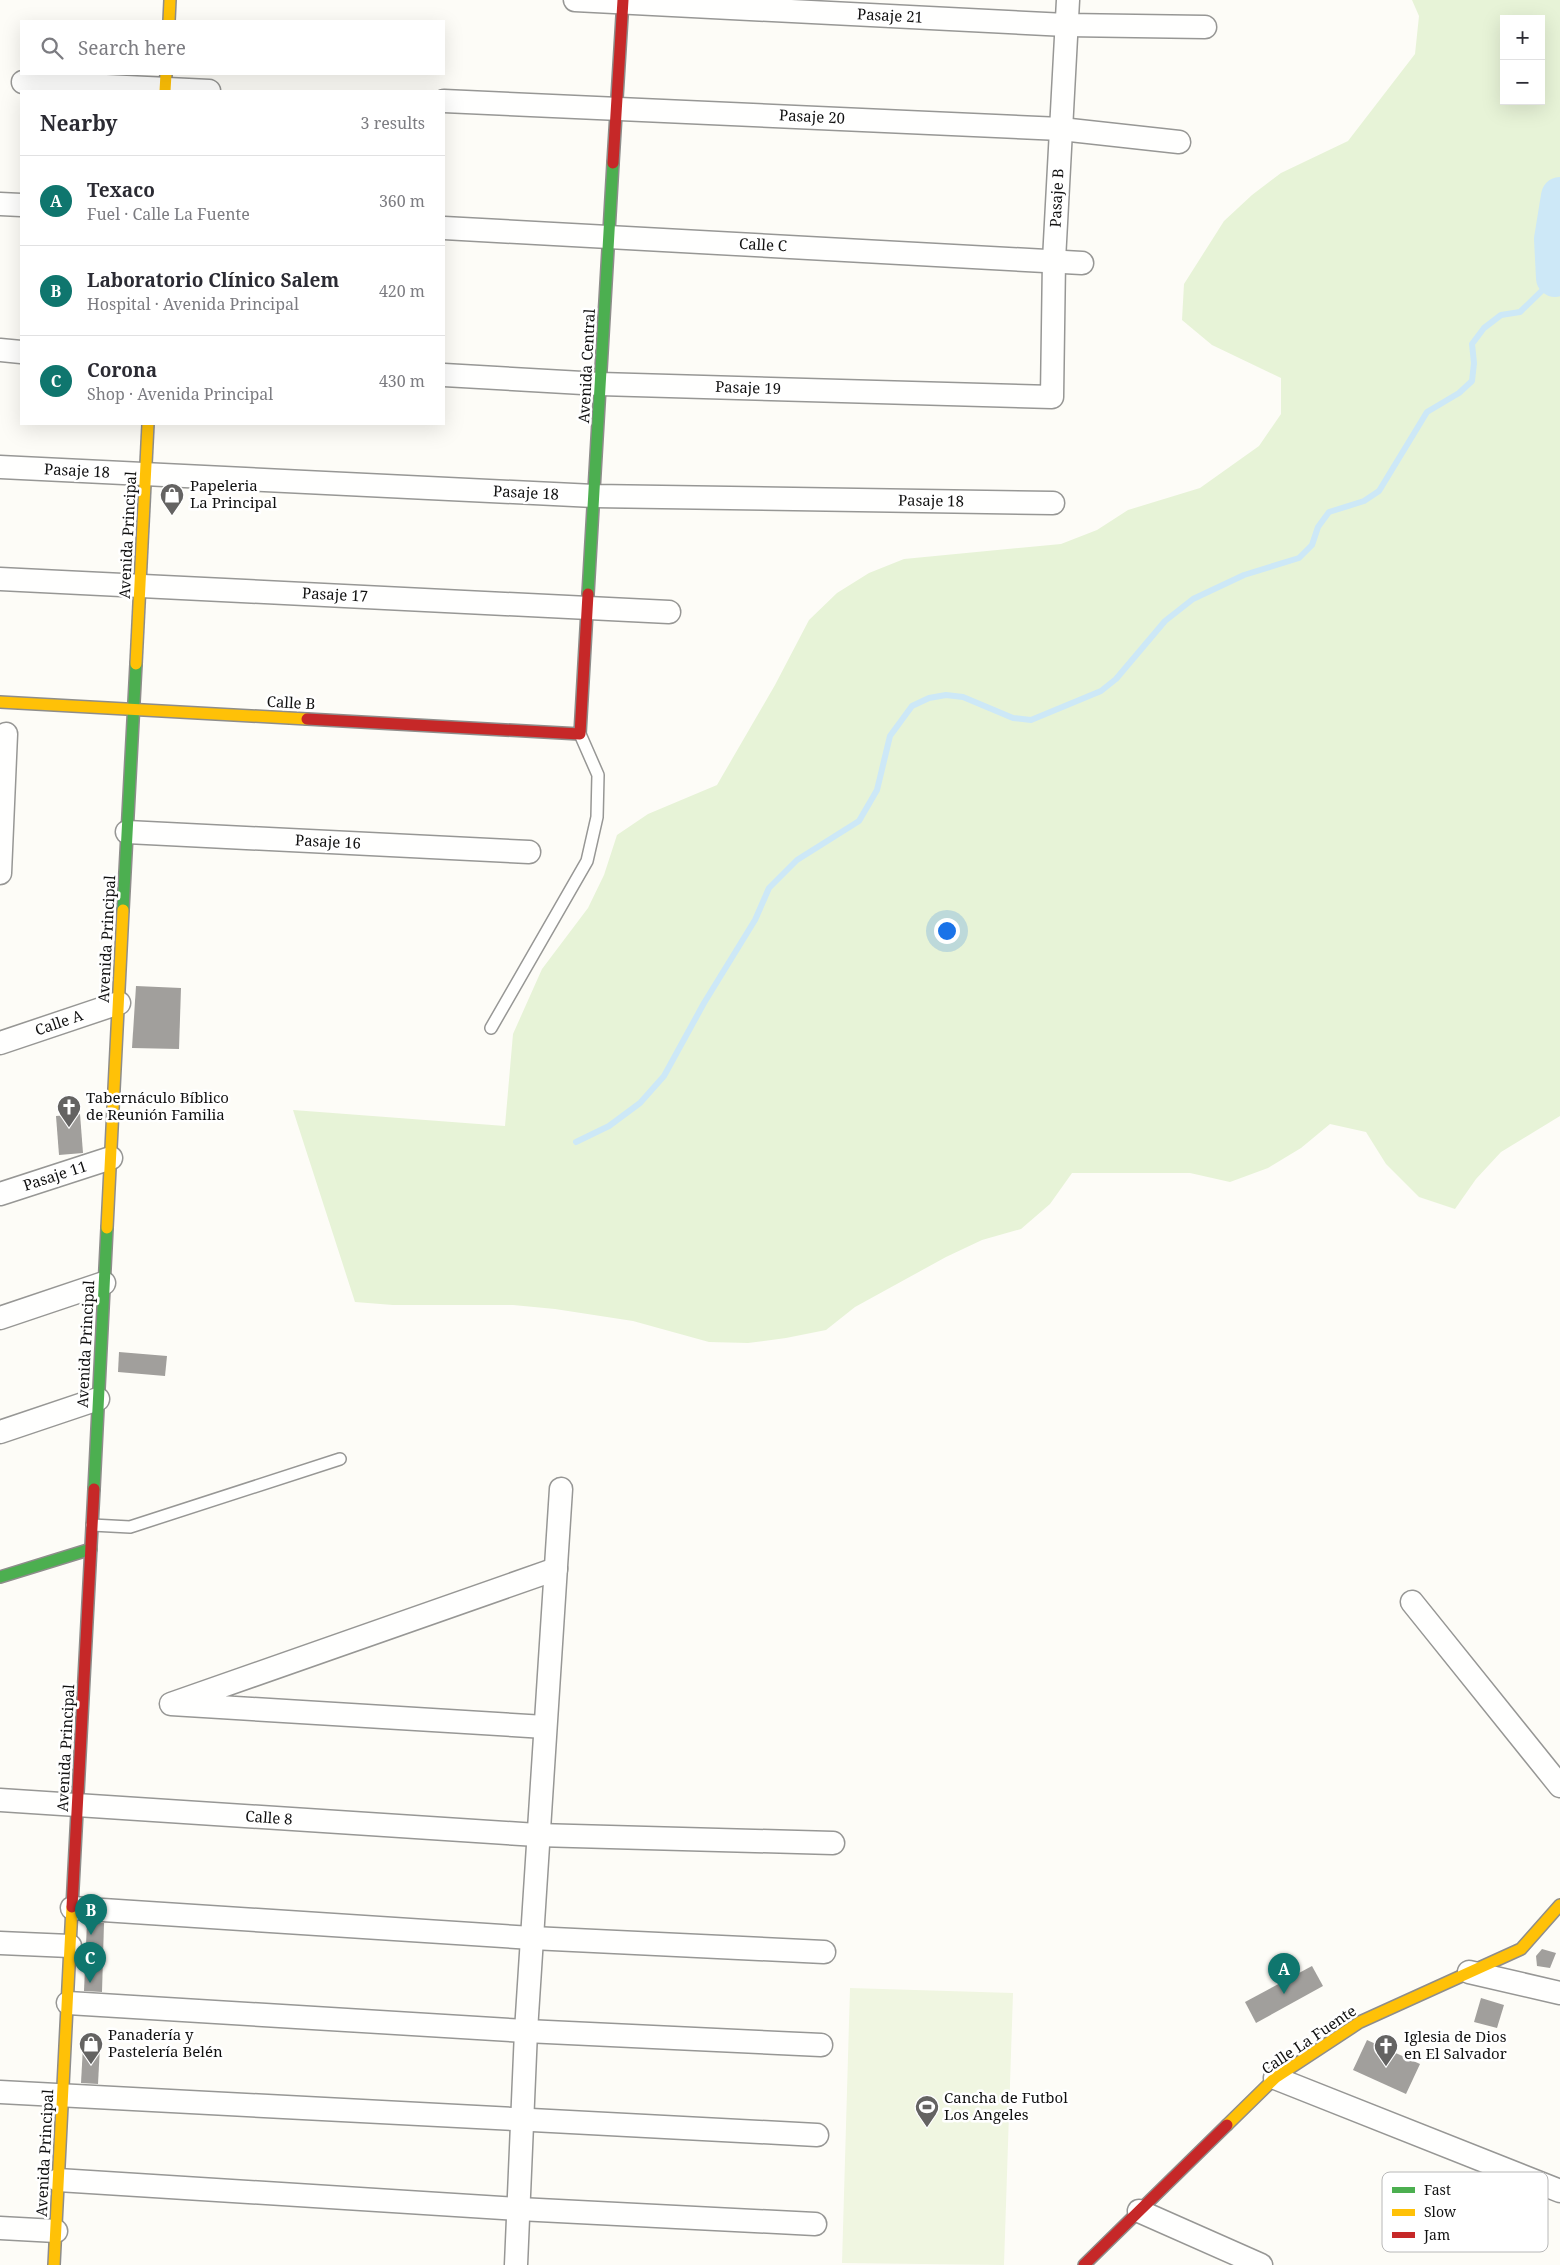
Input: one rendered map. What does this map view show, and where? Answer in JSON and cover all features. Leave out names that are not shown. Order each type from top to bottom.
[{"type":"street","points":[[169,20],[170,0]]},
{"type":"street","name":"Pasaje 21","points":[[575,0],[1066,25],[1204,27]]},
{"type":"street","name":"Pasaje B","points":[[1052,397],[1054,260],[1068,0]]},
{"type":"street","name":"Avenida Central","points":[[580,734],[623,1]]},
{"type":"street","points":[[22,82],[166,85],[202,90]]},
{"type":"street","name":"Pasaje 20","points":[[445,101],[1061,129],[1179,142]]},
{"type":"street","points":[[0,204],[20,205]]},
{"type":"street","name":"Calle C","points":[[445,228],[1082,263]]},
{"type":"street","points":[[0,350],[20,352]]},
{"type":"street","name":"Pasaje 19","points":[[445,375],[600,384],[1052,397]]},
{"type":"street","name":"Avenida Principal","points":[[54,2265],[148,425]]},
{"type":"street","name":"Pasaje 18","points":[[0,467],[594,496],[1053,503]]},
{"type":"street","name":"Pasaje 17","points":[[0,579],[669,612]]},
{"type":"street","name":"Calle B","points":[[0,702],[580,734]]},
{"type":"street","points":[[0,873],[6,734]]},
{"type":"street","name":"Pasaje 16","points":[[127,832],[528,852]]},
{"type":"street","name":"Calle A","points":[[0,1044],[118,1003]]},
{"type":"street","name":"Pasaje 11","points":[[0,1194],[111,1158]]},
{"type":"street","points":[[0,1318],[104,1283]]},
{"type":"street","points":[[0,1432],[98,1399]]},
{"type":"street","points":[[516,2265],[537,1834],[562,1489]]},
{"type":"street","points":[[0,1577],[91,1549]]},
{"type":"street","points":[[545,1727],[171,1704],[556,1570]]},
{"type":"street","points":[[1412,1602],[1560,1786]]},
{"type":"street","name":"Calle 8","points":[[0,1800],[537,1834],[833,1843]]},
{"type":"street","name":"Calle La Fuente","points":[[1084,2265],[1275,2078],[1360,2022],[1521,1949],[1560,1906]]},
{"type":"street","points":[[72,1908],[532,1938],[824,1952]]},
{"type":"street","points":[[0,1943],[70,1946]]},
{"type":"street","points":[[1469,1972],[1560,1993]]},
{"type":"street","points":[[68,2003],[526,2031],[821,2045]]},
{"type":"street","points":[[1275,2078],[1512,2172]]},
{"type":"street","points":[[0,2092],[816,2135]]},
{"type":"street","points":[[58,2180],[519,2209],[815,2224]]},
{"type":"street","points":[[1548,2186],[1560,2191]]},
{"type":"street","points":[[1139,2211],[1261,2265]]},
{"type":"street","points":[[0,2228],[56,2231]]},
{"type":"lane","points":[[491,1028],[587,861],[597,817],[598,775],[580,734]]},
{"type":"lane","points":[[92,1525],[130,1528],[340,1459]]},
{"type":"green space","points":[[1412,0],[1560,0],[1560,1116],[1501,1152],[1476,1179],[1455,1209],[1419,1197],[1386,1164],[1366,1132],[1330,1124],[1301,1148],[1268,1168],[1230,1182],[1190,1173],[1072,1173],[1050,1204],[1021,1229],[982,1240],[946,1257],[855,1307],[826,1330],[786,1338],[748,1343],[709,1342],[633,1321],[555,1309],[513,1305],[393,1305],[355,1302],[293,1110],[505,1126],[513,1034],[542,969],[588,908],[604,875],[617,835],[648,814],[717,785],[775,685],[809,620],[837,593],[869,573],[904,559],[1061,544],[1097,530],[1128,510],[1200,488],[1259,446],[1281,414],[1281,378],[1212,345],[1182,320],[1184,284],[1224,221],[1252,195],[1281,173],[1348,141],[1415,54],[1419,16]]},
{"type":"green space","name":"Cancha de Futbol Los Angeles","points":[[850,1988],[1013,1993],[1004,2265],[842,2263]]},
{"type":"building","points":[[136,986],[181,988],[179,1049],[132,1048]]},
{"type":"building","name":"Tabernáculo Bíblico de Reunión Familia","points":[[80,1114],[83,1153],[59,1155],[56,1116]]},
{"type":"building","points":[[119,1352],[167,1356],[165,1376],[118,1372]]},
{"type":"building","points":[[87,1922],[104,1923],[102,1992],[84,1991]]},
{"type":"building","points":[[1542,1949],[1556,1953],[1550,1968],[1537,1966],[1536,1956]]},
{"type":"building","points":[[1312,1966],[1323,1986],[1256,2023],[1245,2002]]},
{"type":"building","points":[[1481,1998],[1504,2005],[1497,2028],[1474,2022]]},
{"type":"building","name":"Iglesia de Dios en El Salvador","points":[[1367,2040],[1420,2064],[1406,2094],[1353,2070]]},
{"type":"building","name":"Panadería y Pastelería Belén","points":[[83,2046],[100,2046],[98,2084],[81,2083]]},
{"type":"waterway","points":[[1555,278],[1553,239],[1560,196]]},
{"type":"waterway","points":[[576,1142],[609,1126],[640,1103],[664,1076],[704,1003],[755,920],[769,888],[797,860],[859,821],[877,790],[890,736],[912,706],[929,698],[946,695],[963,697],[1013,718],[1031,720],[1101,691],[1116,679],[1165,621],[1193,599],[1244,575],[1299,558],[1312,545],[1318,527],[1329,512],[1364,501],[1379,491],[1427,412],[1459,393],[1472,381],[1474,363],[1472,344],[1484,328],[1501,315],[1520,312],[1555,278]]},
{"type":"traffic: fast","points":[[588,594],[613,163]]},
{"type":"traffic: fast","points":[[123,910],[136,664]]},
{"type":"traffic: fast","points":[[94,1489],[107,1228]]},
{"type":"traffic: fast","points":[[0,1577],[91,1549]]},
{"type":"traffic: slow","points":[[169,20],[170,0]]},
{"type":"traffic: slow","points":[[165,90],[166,75]]},
{"type":"traffic: slow","points":[[136,664],[148,425]]},
{"type":"traffic: slow","points":[[0,702],[307,719]]},
{"type":"traffic: slow","points":[[107,1228],[123,910]]},
{"type":"traffic: slow","points":[[1227,2125],[1275,2078],[1360,2022],[1521,1949],[1560,1905]]},
{"type":"traffic: slow","points":[[54,2265],[72,1907]]},
{"type":"traffic: jam","points":[[613,163],[623,0]]},
{"type":"traffic: jam","points":[[307,719],[580,734],[588,594]]},
{"type":"traffic: jam","points":[[72,1907],[94,1489]]},
{"type":"traffic: jam","points":[[1084,2265],[1227,2125]]},
{"type":"place","name":"Papeleria La Principal","points":[[172,516]]},
{"type":"place","name":"Tabernáculo Bíblico de Reunión Familia","points":[[69,1128]]},
{"type":"place","name":"Laboratorio Clínico Salem","points":[[91,1935]]},
{"type":"place","name":"Corona","points":[[90,1983]]},
{"type":"place","name":"Texaco","points":[[1284,1994]]},
{"type":"place","name":"Panadería y Pastelería Belén","points":[[91,2065]]},
{"type":"place","name":"Iglesia de Dios en El Salvador","points":[[1386,2067]]},
{"type":"place","name":"Cancha de Futbol Los Angeles","points":[[927,2128]]}]
